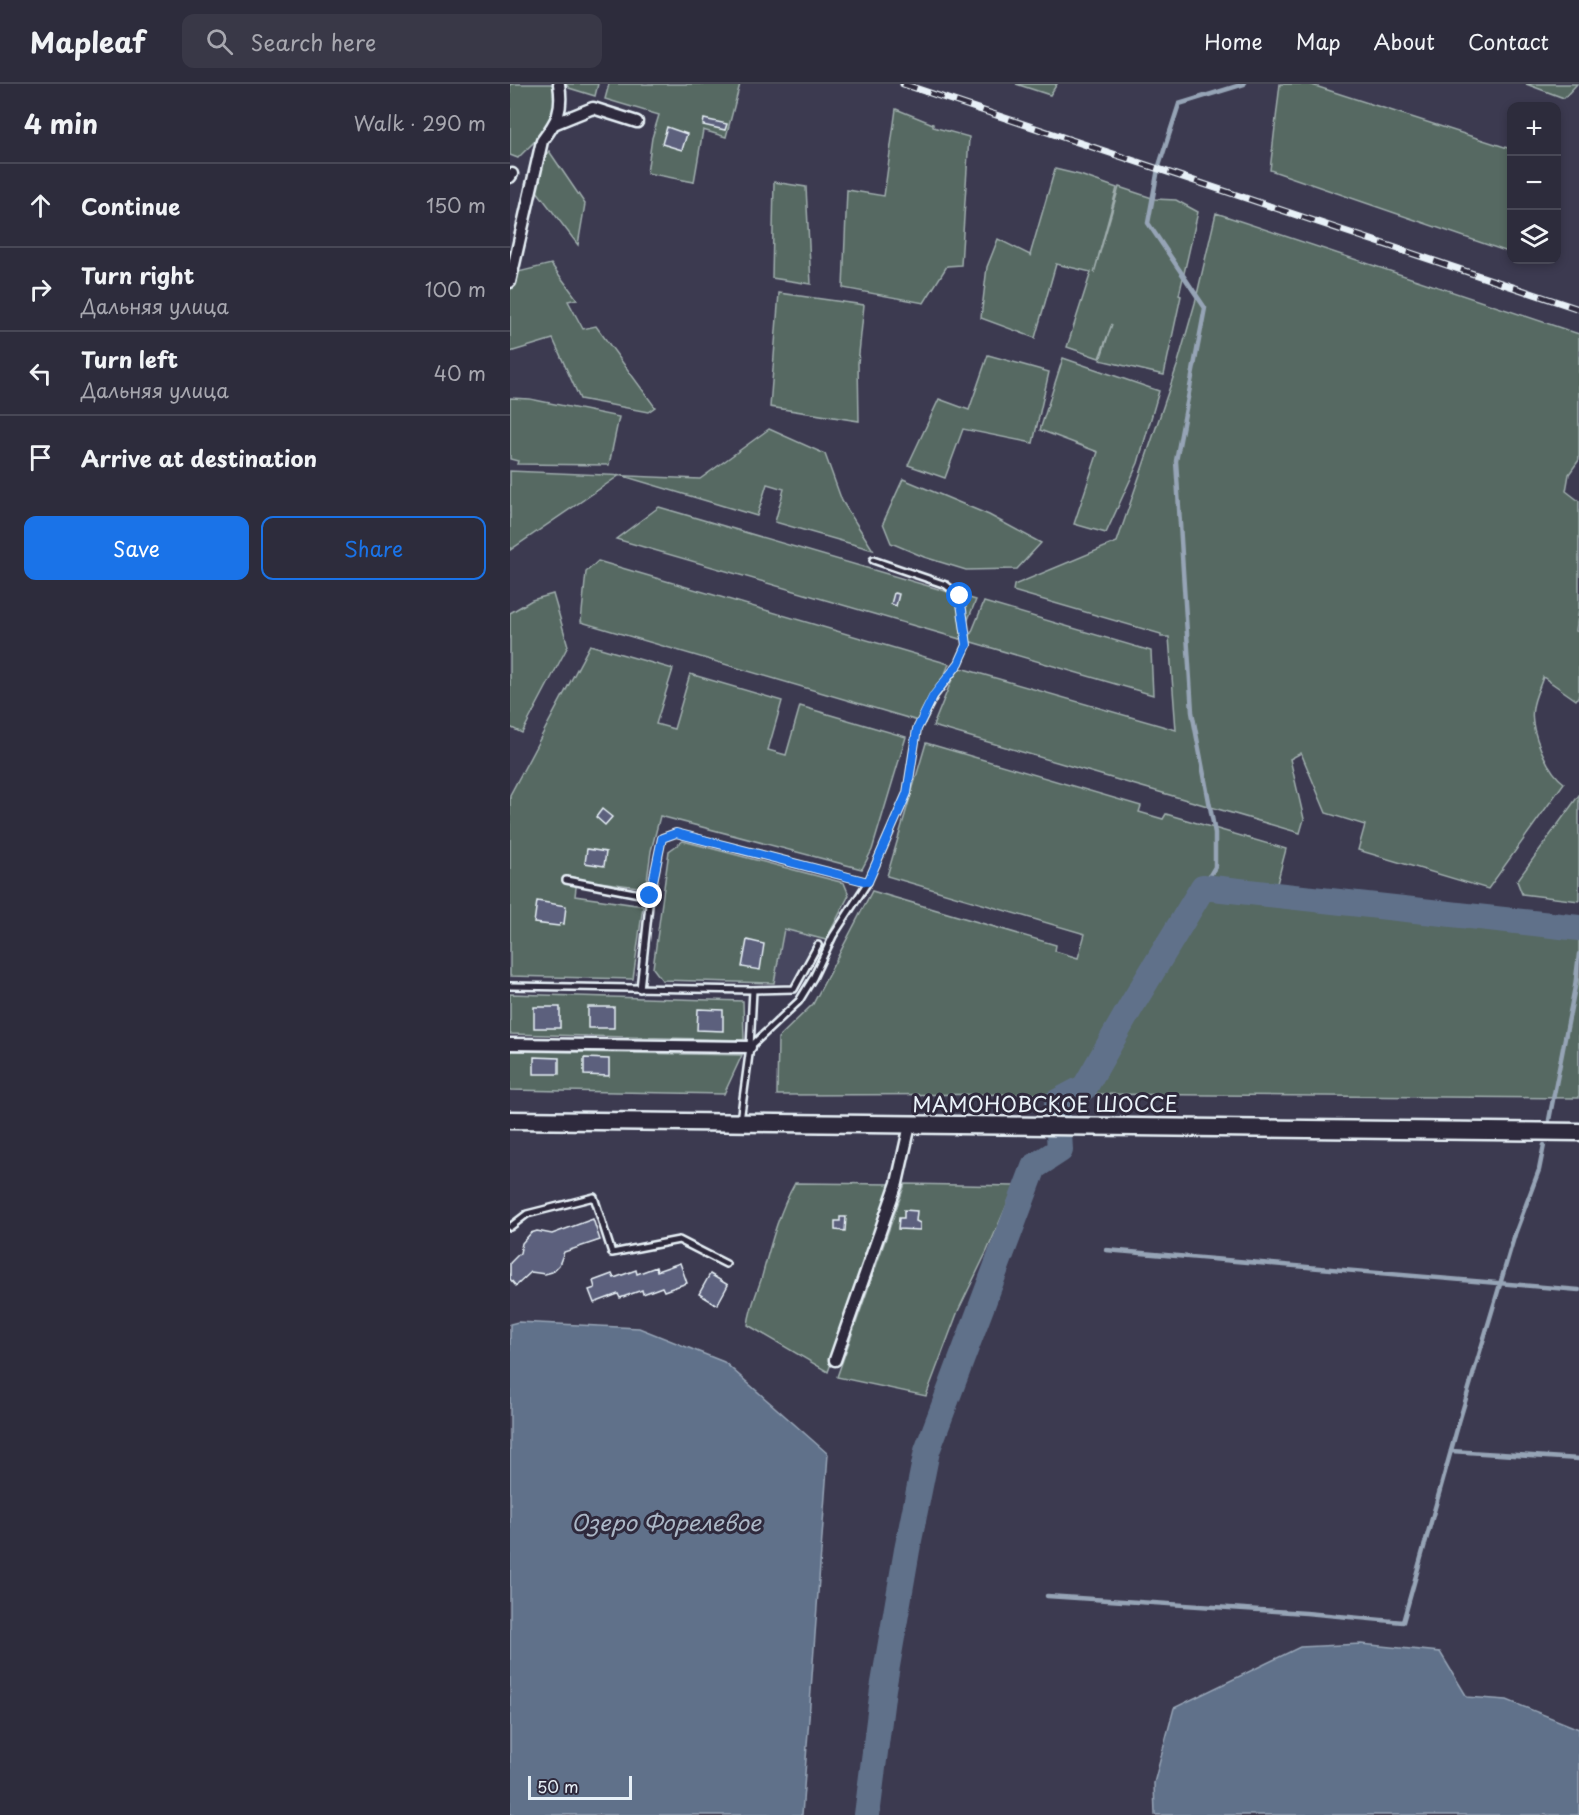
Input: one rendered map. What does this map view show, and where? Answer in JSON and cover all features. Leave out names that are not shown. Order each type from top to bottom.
[{"type":"main road","name":"МАМОНОВСКОЕ ШОССЕ","points":[[510,1120],[1579,1132]]},
{"type":"street","points":[[510,282],[542,141],[556,123],[562,102],[559,84]]},
{"type":"street","points":[[556,123],[593,108],[637,122]]},
{"type":"street","points":[[510,1044],[750,1047]]},
{"type":"street","points":[[835,1360],[897,1183],[910,1125]]},
{"type":"lane","points":[[750,1047],[799,1001],[833,936],[868,882],[907,793],[917,729],[933,696],[959,663],[967,645],[960,596],[946,585],[873,560]]},
{"type":"lane","points":[[640,988],[650,896],[662,838],[676,833],[868,882]]},
{"type":"lane","points":[[566,880],[650,896]]},
{"type":"lane","points":[[510,986],[795,989],[818,945]]},
{"type":"lane","points":[[739,1123],[750,1047],[753,990]]},
{"type":"lane","points":[[510,1227],[527,1214],[594,1197],[612,1253],[679,1240],[726,1264]]},
{"type":"shaded area","points":[[784,929],[816,937],[792,983],[774,983]]},
{"type":"green space","points":[[510,84],[552,84],[555,96],[553,117],[548,126],[518,158],[510,155]]},
{"type":"green space","points":[[566,84],[598,84],[595,96],[569,88]]},
{"type":"green space","points":[[609,84],[740,84],[726,137],[703,130],[694,182],[647,173],[652,138],[659,115],[605,99]]},
{"type":"green space","points":[[1016,84],[1057,84],[1050,95]]},
{"type":"green space","points":[[1280,84],[1309,84],[1507,148],[1507,252],[1270,170]]},
{"type":"green space","points":[[1526,84],[1577,84],[1564,98]]},
{"type":"green space","points":[[896,109],[933,124],[933,127],[969,137],[961,265],[947,266],[924,303],[843,288],[847,190],[884,196]]},
{"type":"green space","points":[[549,151],[585,204],[578,245],[527,178]]},
{"type":"green space","points":[[1055,169],[1117,188],[1094,273],[1119,187],[1155,199],[1176,200],[1198,212],[1164,375],[1100,360],[1112,324],[1099,358],[1067,347],[1091,272],[1056,264],[1035,338],[981,318],[987,267],[998,239],[1030,255]]},
{"type":"green space","points":[[774,182],[806,187],[811,284],[772,278]]},
{"type":"green space","points":[[1216,213],[1579,334],[1579,460],[1569,474],[1566,491],[1579,501],[1579,608],[1576,631],[1579,632],[1579,695],[1576,700],[1543,677],[1532,717],[1546,760],[1564,783],[1488,889],[1358,850],[1365,825],[1326,813],[1301,753],[1290,759],[1304,819],[1300,833],[933,726],[957,667],[1176,730],[1169,637],[1161,637],[1161,634],[1013,591],[1014,585],[1117,542],[1177,366],[1195,303]]},
{"type":"green space","points":[[551,264],[577,299],[568,301],[583,329],[596,326],[655,407],[648,412],[580,399],[553,339],[510,352],[510,274]]},
{"type":"green space","points":[[779,293],[864,305],[858,363],[859,421],[770,407]]},
{"type":"green space","points":[[988,355],[1049,372],[1033,443],[963,429],[945,478],[908,465],[939,399],[969,410]]},
{"type":"green space","points":[[1063,358],[1159,391],[1138,463],[1106,533],[1074,524],[1098,452],[1040,430]]},
{"type":"green space","points":[[510,398],[530,399],[619,417],[609,465],[517,464],[518,461],[510,459]]},
{"type":"green space","points":[[769,429],[825,454],[842,501],[873,550],[775,522],[784,489],[767,484],[757,516],[622,476],[700,479]]},
{"type":"green space","points":[[510,471],[619,476],[510,550]]},
{"type":"green space","points":[[903,479],[989,515],[1041,543],[1017,569],[966,570],[924,557],[891,543],[883,523]]},
{"type":"green space","points":[[659,507],[976,600],[960,639],[616,539]]},
{"type":"green space","points":[[598,561],[949,664],[925,723],[581,622],[586,572]]},
{"type":"green space","points":[[553,594],[568,646],[522,733],[510,727],[510,613],[532,600]]},
{"type":"green space","points":[[984,602],[1151,651],[1153,695],[968,641]]},
{"type":"green space","points":[[590,645],[673,669],[656,724],[674,729],[690,674],[782,701],[768,750],[786,755],[800,706],[906,737],[872,850],[862,869],[660,816],[651,851],[646,888],[577,879],[575,896],[643,906],[633,979],[510,976],[510,795]]},
{"type":"green space","points":[[926,743],[1141,806],[1139,812],[1163,819],[1166,814],[1286,849],[1276,887],[1579,920],[1579,1098],[1080,1094],[777,1095],[778,1038],[813,1004],[872,891],[1056,945],[1055,951],[1078,958],[1085,934],[887,876]]},
{"type":"green space","points":[[1579,795],[1579,901],[1522,894],[1517,881]]},
{"type":"green space","points":[[683,841],[844,883],[849,895],[826,940],[784,929],[774,983],[662,980],[653,968],[669,851]]},
{"type":"green space","points":[[510,994],[743,1001],[744,1040],[510,1034]]},
{"type":"green space","points":[[510,1051],[742,1055],[724,1094],[510,1090]]},
{"type":"green space","points":[[795,1183],[895,1184],[828,1372],[748,1325],[775,1230]]},
{"type":"green space","points":[[905,1184],[1015,1186],[958,1311],[926,1396],[837,1377]]},
{"type":"water","name":"Озеро Форелевое","points":[[518,1322],[639,1328],[724,1362],[828,1454],[802,1815],[510,1815],[510,1324]]},
{"type":"water","points":[[1361,1644],[1440,1652],[1467,1697],[1507,1700],[1579,1729],[1579,1815],[1155,1815],[1154,1783],[1174,1708],[1300,1647]]},
{"type":"building","points":[[704,119],[727,124],[725,130],[703,125]]},
{"type":"building","points":[[667,127],[687,134],[682,150],[662,144]]},
{"type":"building","points":[[894,593],[899,594],[896,606],[891,604]]},
{"type":"building","points":[[602,809],[612,817],[605,825],[596,817]]},
{"type":"building","points":[[587,849],[606,852],[604,866],[585,863]]},
{"type":"building","points":[[537,901],[566,906],[564,924],[561,923],[559,926],[534,923]]},
{"type":"building","points":[[747,940],[764,944],[760,970],[742,967]]},
{"type":"building","points":[[534,1007],[560,1007],[560,1028],[534,1028]]},
{"type":"building","points":[[588,1007],[614,1007],[614,1028],[588,1028]]},
{"type":"building","points":[[698,1009],[723,1010],[723,1031],[697,1030]]},
{"type":"building","points":[[534,1057],[559,1058],[559,1074],[534,1074]]},
{"type":"building","points":[[584,1058],[609,1059],[609,1076],[584,1075]]},
{"type":"building","points":[[904,1210],[917,1211],[916,1221],[920,1223],[920,1230],[898,1229],[899,1218],[904,1218]]},
{"type":"building","points":[[840,1217],[846,1217],[845,1231],[835,1230],[835,1221],[840,1221]]},
{"type":"building","points":[[593,1219],[600,1240],[564,1252],[559,1265],[552,1272],[545,1274],[531,1272],[516,1286],[510,1279],[510,1263],[520,1253],[522,1243],[531,1233],[537,1231],[552,1234]]},
{"type":"building","points":[[680,1263],[687,1283],[664,1291],[662,1287],[643,1294],[642,1290],[620,1298],[618,1294],[594,1303],[589,1290],[595,1288],[593,1281],[612,1274],[614,1278],[636,1270],[637,1274],[656,1267],[657,1271]]},
{"type":"building","points":[[710,1274],[728,1285],[717,1305],[699,1294]]},
{"type":"waterway","points":[[1203,887],[1215,867],[1215,833],[1192,712],[1176,461],[1205,308],[1148,223],[1158,169],[1179,104],[1244,84]]},
{"type":"waterway","points":[[867,1815],[883,1689],[927,1451],[1034,1167],[1060,1150],[1057,1102],[1085,1087],[1203,887],[1579,928]]},
{"type":"waterway","points":[[1549,1120],[1575,987],[1579,954]]},
{"type":"waterway","points":[[1047,1596],[1306,1613],[1403,1622],[1459,1422],[1515,1234],[1539,1170],[1544,1145]]},
{"type":"waterway","points":[[1106,1250],[1579,1290]]},
{"type":"waterway","points":[[1451,1451],[1579,1459]]},
{"type":"railway","points":[[903,84],[1579,309]]},
{"type":"route","points":[[650,896],[662,838],[676,833],[868,882],[907,793],[917,729],[933,696],[959,663],[967,645],[960,596]]}]
